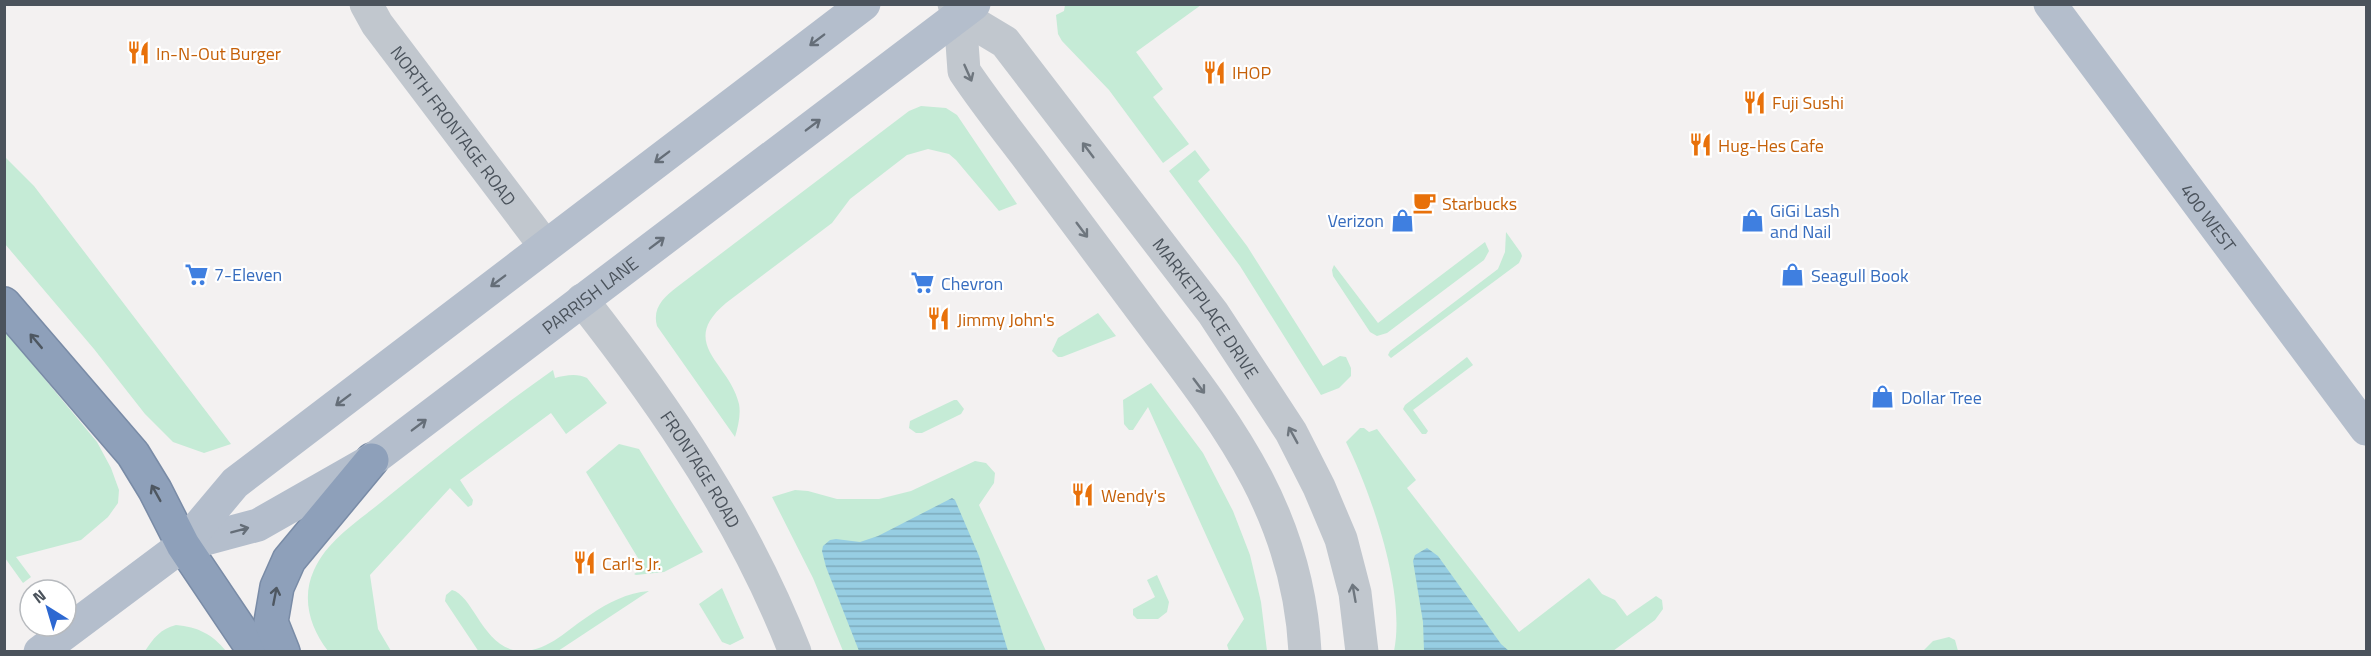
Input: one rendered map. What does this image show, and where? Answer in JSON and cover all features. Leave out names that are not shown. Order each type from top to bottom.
[{"type":"highway","points":[[4,304],[133,454],[155,490],[183,545],[255,651]]},
{"type":"highway","points":[[283,651],[271,622],[277,587],[289,560],[372,460]]},
{"type":"main road","name":"PARRISH LANE","points":[[40,651],[183,545],[235,483],[864,4]]},
{"type":"main road","name":"400 WEST","points":[[2050,4],[2367,429]]},
{"type":"main road","name":"PARRISH LANE","points":[[183,545],[258,525],[372,460],[963,8]]},
{"type":"street","name":"NORTH FRONTAGE ROAD","points":[[366,4],[384,34],[545,246]]},
{"type":"street","points":[[963,8],[964,71],[1208,398],[1250,463],[1282,536],[1295,576],[1305,651]]},
{"type":"street","name":"MARKETPLACE DRIVE","points":[[963,8],[1005,42],[1213,313],[1292,432],[1341,539],[1355,593],[1362,651]]},
{"type":"street","name":"FRONTAGE ROAD","points":[[582,300],[648,388],[714,488],[750,549],[795,651]]},
{"type":"green space","points":[[1065,5],[1201,5],[1136,52],[1163,89],[1153,97],[1189,144],[1163,163],[1109,90],[1062,41],[1058,34],[1056,15],[1064,11]]},
{"type":"green space","points":[[921,106],[946,108],[957,115],[1017,204],[999,211],[956,160],[949,154],[928,149],[907,155],[850,199],[832,223],[726,303],[712,317],[706,330],[706,342],[734,390],[739,404],[735,437],[657,326],[656,314],[660,304],[677,287],[909,111]]},
{"type":"green space","points":[[1195,150],[1210,170],[1198,181],[1247,246],[1323,366],[1340,356],[1346,357],[1351,368],[1351,376],[1339,388],[1321,395],[1240,266],[1169,171]]},
{"type":"green space","points":[[5,157],[34,186],[231,444],[204,453],[173,442],[145,414],[94,349],[5,244]]},
{"type":"green space","points":[[1506,232],[1521,253],[1519,263],[1391,358],[1388,355],[1390,351],[1498,269],[1505,252]]},
{"type":"green space","points":[[1485,242],[1489,251],[1484,260],[1387,333],[1377,336],[1370,332],[1333,276],[1334,265],[1378,323]]},
{"type":"green space","points":[[1098,313],[1116,336],[1062,357],[1058,357],[1052,351],[1058,338]]},
{"type":"green space","points":[[4,330],[97,442],[111,468],[119,490],[118,503],[108,517],[81,540],[16,557],[30,578],[19,578],[5,558]]},
{"type":"green space","points":[[1467,357],[1473,365],[1413,410],[1428,431],[1422,434],[1403,409],[1405,405]]},
{"type":"green space","points":[[553,370],[555,378],[580,375],[587,378],[607,403],[566,434],[551,413],[460,480],[473,500],[472,505],[468,507],[450,488],[370,575],[378,629],[391,651],[328,651],[316,633],[308,602],[310,581],[327,549],[345,531],[426,466]]},
{"type":"green space","points":[[1151,383],[1203,453],[1233,511],[1250,555],[1261,602],[1267,651],[1229,651],[1227,645],[1244,619],[1148,407],[1133,430],[1129,430],[1124,424],[1123,400]]},
{"type":"green space","points":[[957,400],[964,409],[961,414],[922,433],[916,433],[909,428],[910,421]]},
{"type":"green space","points":[[1360,428],[1369,432],[1377,429],[1416,480],[1407,488],[1519,632],[1589,578],[1602,594],[1615,600],[1627,616],[1656,596],[1662,600],[1663,609],[1655,620],[1613,651],[1394,651],[1395,601],[1391,573],[1376,516],[1346,442]]},
{"type":"green space","points":[[619,444],[639,449],[703,552],[664,572],[634,574],[644,568],[586,472]]},
{"type":"green space","points":[[975,461],[986,463],[995,473],[994,483],[979,505],[1046,651],[843,651],[813,578],[772,497],[795,490],[837,499],[879,499],[911,491]]},
{"type":"green space","points":[[1157,575],[1169,602],[1167,612],[1158,619],[1137,619],[1133,615],[1133,609],[1155,597],[1147,580]]},
{"type":"green space","points":[[722,588],[744,638],[730,645],[722,642],[699,604]]},
{"type":"green space","points":[[452,590],[466,600],[493,638],[513,650],[525,651],[545,646],[611,602],[649,591],[558,651],[479,652],[445,601],[446,595]]},
{"type":"green space","points":[[176,625],[204,632],[226,651],[145,651],[162,632]]},
{"type":"green space","points":[[1949,637],[1955,640],[1958,651],[1923,651],[1933,641]]},
{"type":"water","points":[[952,498],[955,500],[979,556],[1008,651],[859,651],[826,567],[823,546],[830,540],[860,542],[878,536]]},
{"type":"water","points":[[1427,548],[1438,556],[1501,644],[1509,651],[1424,651],[1423,622],[1413,561],[1415,555]]},
{"type":"place","name":"In-N-Out Burger","points":[[138,53]]},
{"type":"place","name":"IHOP","points":[[1214,72]]},
{"type":"place","name":"Fuji Sushi","points":[[1754,102]]},
{"type":"place","name":"Hug-Hes Cafe","points":[[1700,145]]},
{"type":"place","name":"Starbucks","points":[[1424,203]]},
{"type":"place","name":"Verizon","points":[[1402,220]]},
{"type":"place","name":"GiGi Lash and Nail","points":[[1752,220]]},
{"type":"place","name":"7-Eleven","points":[[196,274]]},
{"type":"place","name":"Seagull Book","points":[[1793,275]]},
{"type":"place","name":"Chevron","points":[[923,283]]},
{"type":"place","name":"Jimmy John's","points":[[939,319]]},
{"type":"place","name":"Dollar Tree","points":[[1883,397]]},
{"type":"place","name":"Wendy's","points":[[1083,495]]},
{"type":"place","name":"Carl's Jr.","points":[[584,563]]}]
